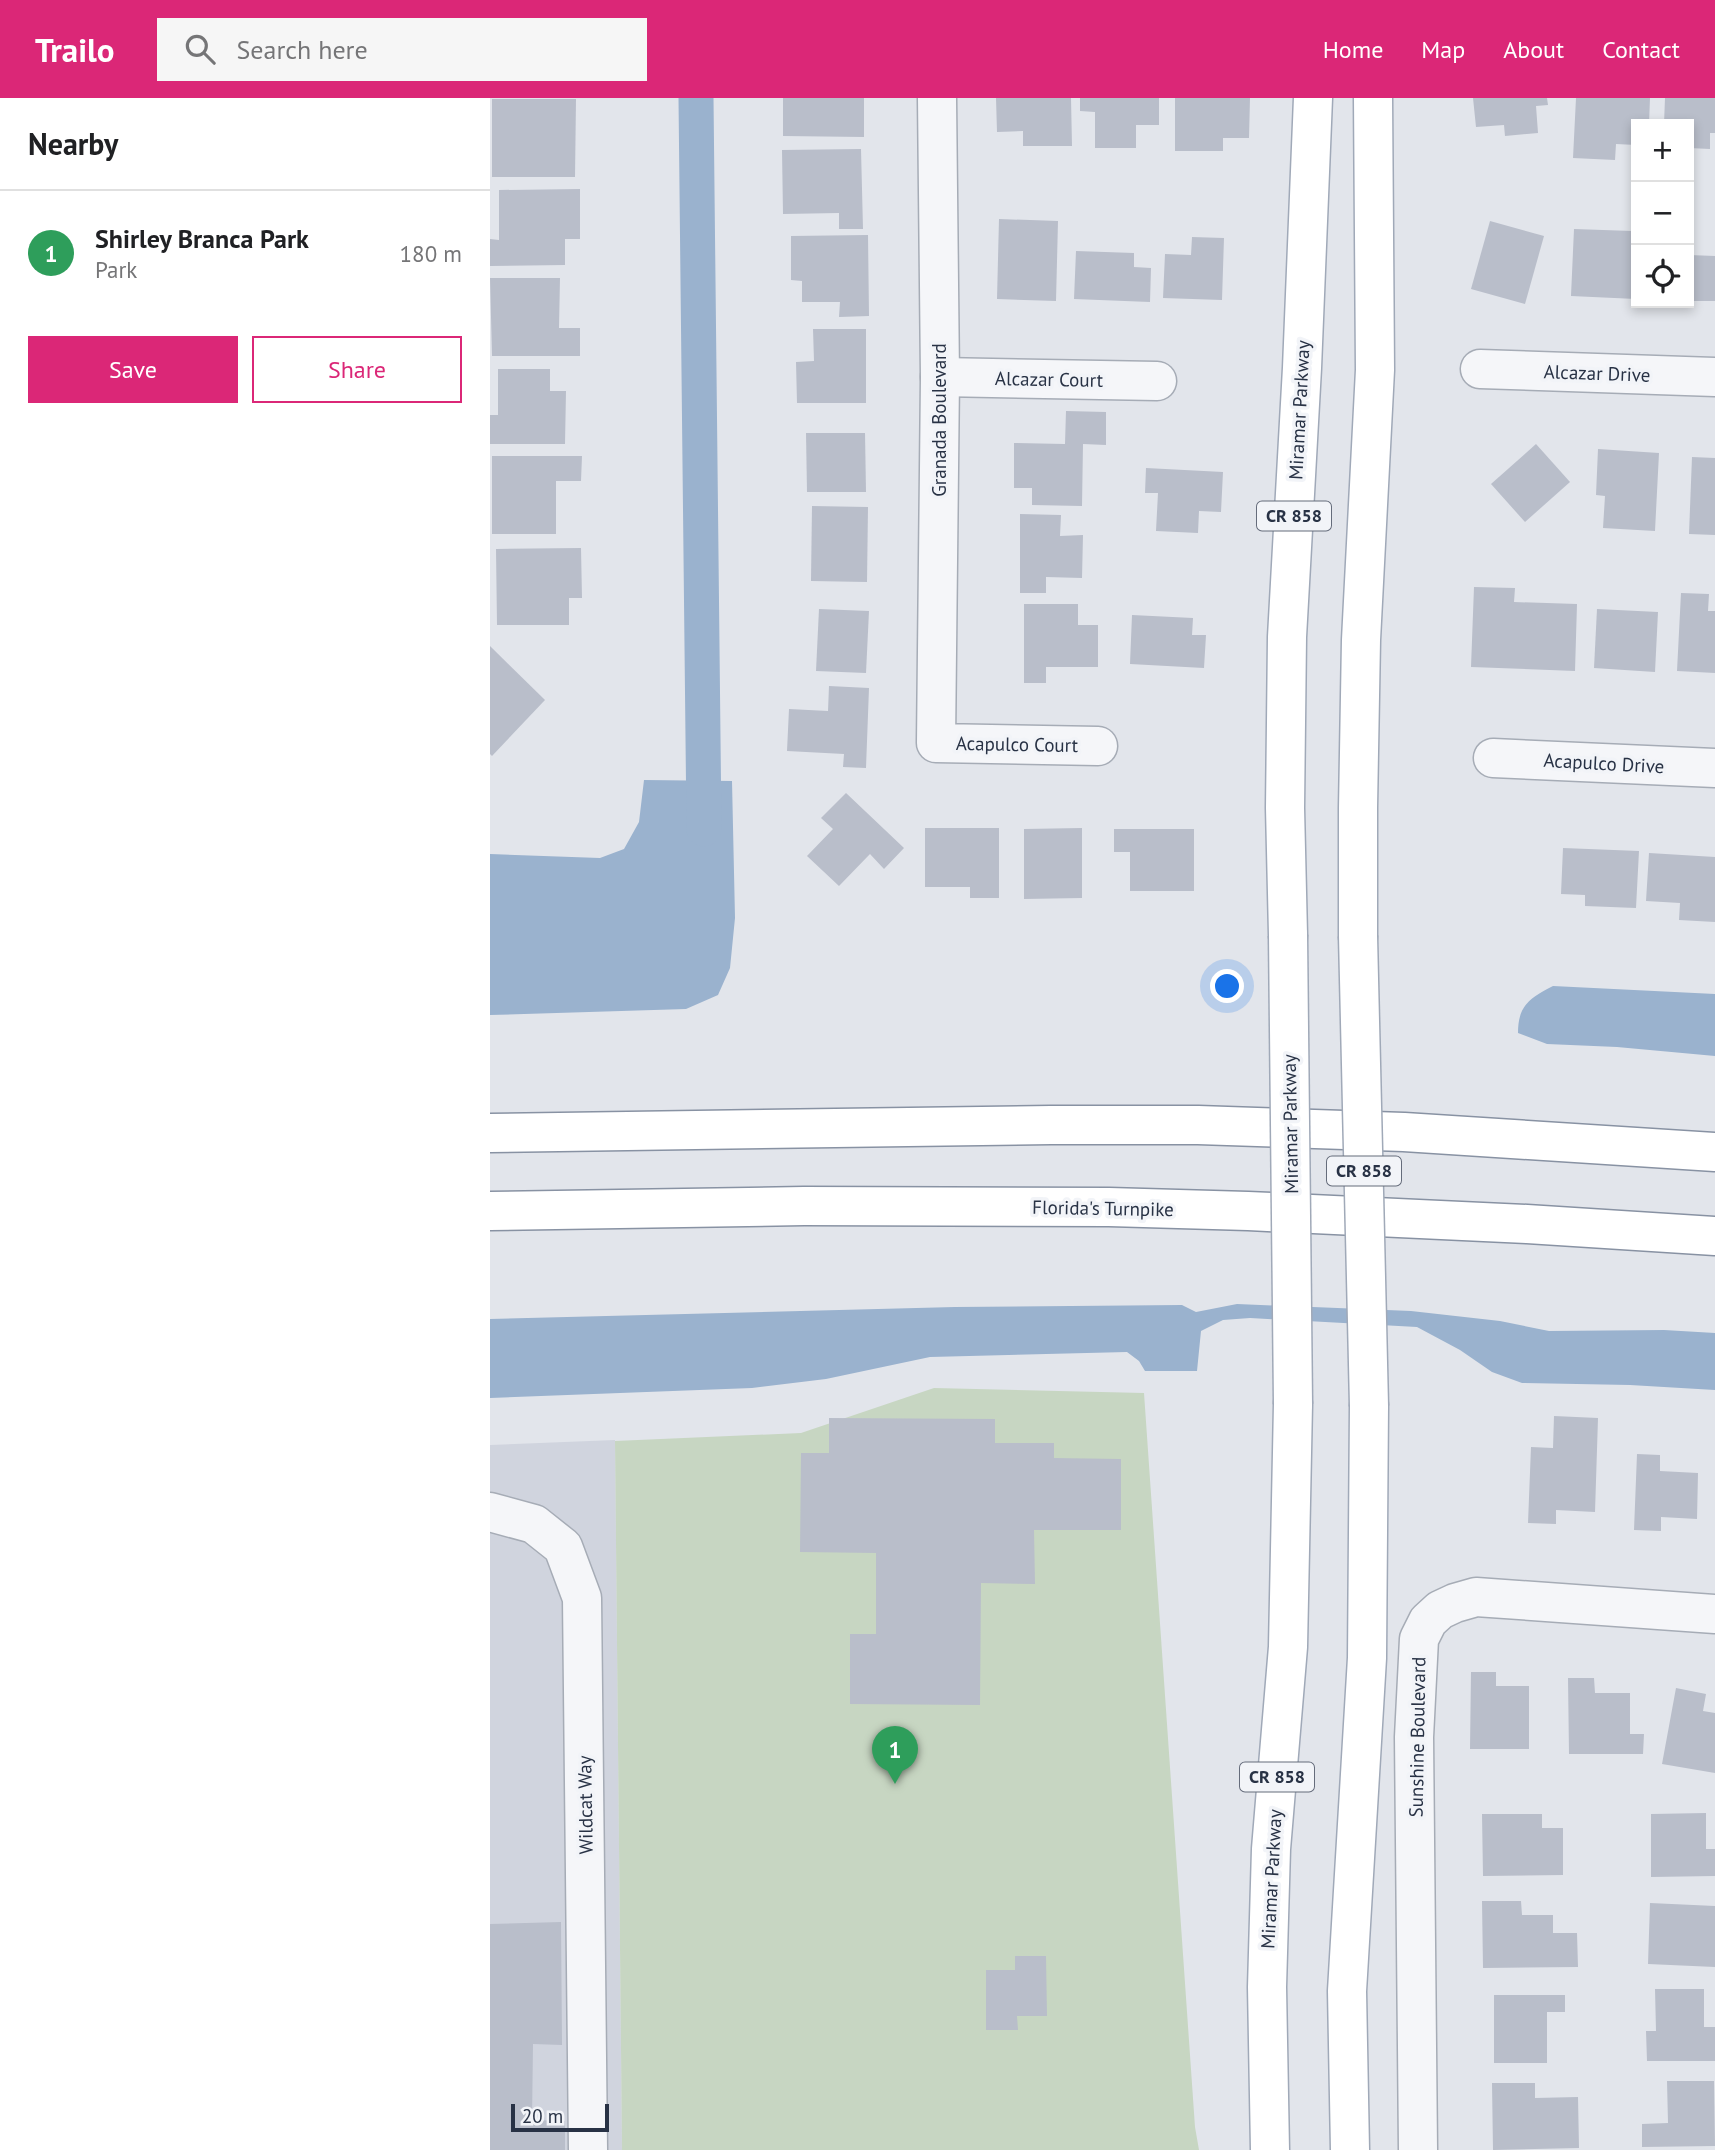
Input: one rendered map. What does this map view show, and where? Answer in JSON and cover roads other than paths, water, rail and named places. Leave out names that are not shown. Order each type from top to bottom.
[{"type":"main road","name":"Miramar Parkway","points":[[1270,2150],[1267,1987],[1271,1849],[1288,1647],[1293,1404],[1285,808],[1287,637],[1313,98]]},
{"type":"main road","name":"CR 858","points":[[1350,2150],[1347,1991],[1367,1658],[1369,1406],[1358,936],[1358,808],[1361,640],[1375,370],[1373,98]]},
{"type":"main road","points":[[490,1133],[1198,1125],[1405,1132],[1715,1152]]},
{"type":"main road","name":"Florida's Turnpike","points":[[490,1211],[804,1206],[1109,1207],[1527,1224],[1715,1236]]},
{"type":"street","name":"Granada Boulevard","points":[[936,743],[940,377],[937,98]]},
{"type":"street","name":"Alcazar Drive","points":[[1480,369],[1715,377]]},
{"type":"street","name":"Alcazar Court","points":[[940,377],[1157,381]]},
{"type":"street","name":"Acapulco Court","points":[[936,743],[1098,746]]},
{"type":"street","name":"Acapulco Drive","points":[[1493,758],[1715,768]]},
{"type":"street","name":"Wildcat Way","points":[[490,1512],[534,1524],[563,1547],[582,1598],[588,2150]]},
{"type":"street","name":"Sunshine Boulevard","points":[[1419,2150],[1415,1737],[1419,1639],[1428,1620],[1455,1603],[1476,1597],[1715,1614]]},
{"type":"water","points":[[644,780],[732,781],[735,918],[730,968],[718,995],[686,1009],[490,1015],[490,854],[600,858],[624,849],[639,822]]},
{"type":"water","points":[[1553,986],[1715,994],[1715,1056],[1547,1044],[1518,1033],[1523,1009],[1538,994]]},
{"type":"water","points":[[1237,1304],[1411,1311],[1500,1321],[1549,1331],[1664,1330],[1715,1333],[1715,1390],[1522,1383],[1492,1372],[1460,1350],[1417,1327],[1250,1318],[1223,1320],[1201,1331],[1197,1371],[1145,1371],[1139,1361],[1127,1352],[930,1357],[826,1379],[752,1388],[490,1398],[490,1319],[955,1307],[1182,1305],[1196,1312]]},
{"type":"waterway","points":[[696,98],[704,829]]},
{"type":"place","name":"Shirley Branca Park","points":[[895,1784]]}]
